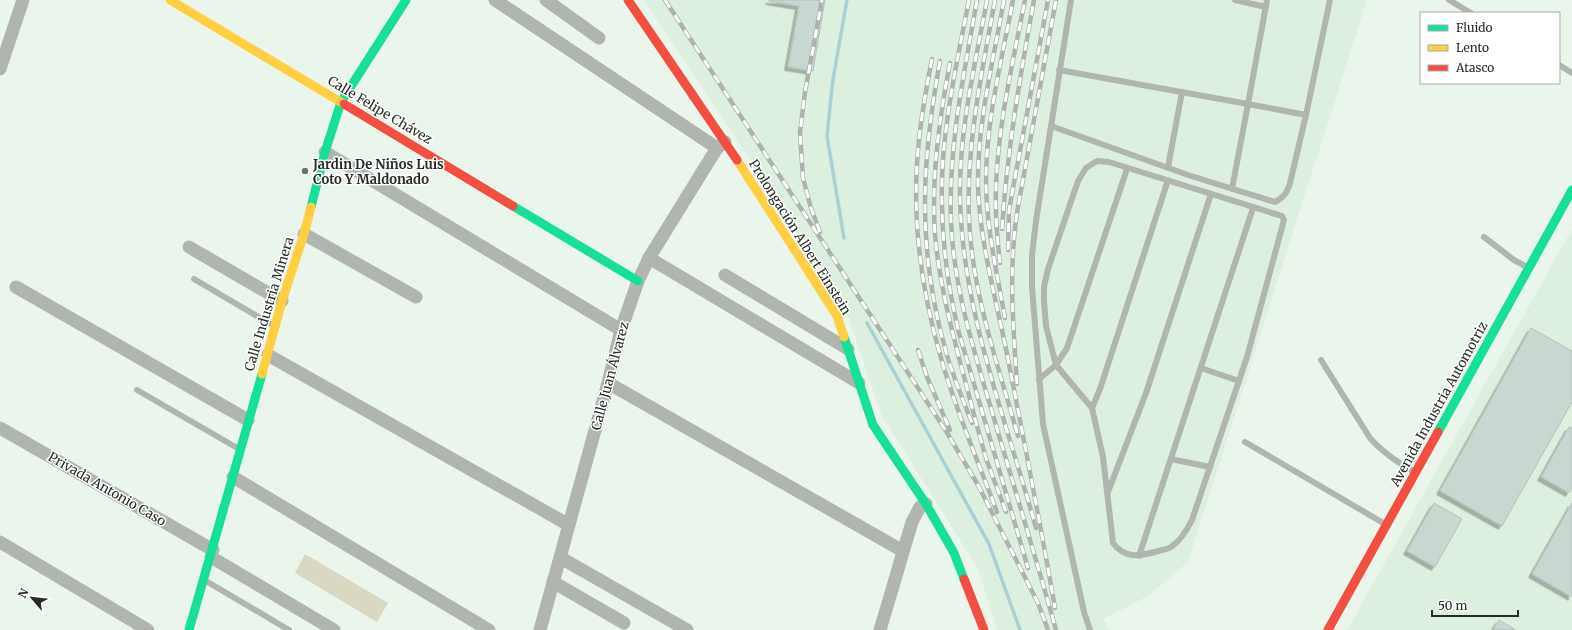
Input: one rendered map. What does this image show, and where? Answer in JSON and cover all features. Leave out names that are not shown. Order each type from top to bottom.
[{"type":"main road","name":"Calle Felipe Chávez","points":[[170,0],[638,281]]},
{"type":"main road","name":"Calle Industria Minera","points":[[189,630],[212,553],[248,420],[268,355],[282,301],[304,234],[325,152],[341,102],[406,0]]},
{"type":"main road","name":"Prolongación Albert Einstein","points":[[628,0],[721,145],[837,316],[873,425],[926,504],[954,553],[984,630]]},
{"type":"main road","name":"Avenida Industria Automotriz","points":[[1328,630],[1572,190]]},
{"type":"street","points":[[0,69],[22,0]]},
{"type":"street","points":[[495,0],[721,145]]},
{"type":"street","points":[[546,0],[599,38]]},
{"type":"street","name":"Calle Juan Álvarez","points":[[540,630],[561,558],[621,330],[638,281],[649,258],[721,145]]},
{"type":"street","points":[[325,152],[621,330]]},
{"type":"street","points":[[304,234],[416,297]]},
{"type":"street","points":[[189,247],[282,301]]},
{"type":"street","points":[[649,258],[859,383]]},
{"type":"street","points":[[725,275],[848,349]]},
{"type":"street","points":[[16,287],[248,420]]},
{"type":"street","points":[[268,355],[569,525]]},
{"type":"street","points":[[608,383],[903,551]]},
{"type":"street","name":"Privada Antonio Caso","points":[[0,428],[212,553],[334,630]]},
{"type":"street","points":[[233,477],[489,630]]},
{"type":"street","points":[[880,630],[914,516],[920,507],[926,504]]},
{"type":"street","points":[[0,542],[148,630]]},
{"type":"street","points":[[561,558],[687,630]]},
{"type":"street","points":[[553,582],[624,623]]},
{"type":"lane","points":[[1071,0],[1036,222],[1032,263],[1032,287],[1038,379],[1043,424],[1084,612],[1090,630]]},
{"type":"lane","points":[[1232,189],[1267,3],[1235,0]]},
{"type":"lane","points":[[1051,126],[1232,189],[1275,202],[1282,198],[1287,192],[1290,183],[1330,0]]},
{"type":"lane","points":[[1449,0],[1469,12]]},
{"type":"lane","points":[[1560,67],[1572,73]]},
{"type":"lane","points":[[1059,70],[1306,115]]},
{"type":"lane","points":[[1168,167],[1182,92]]},
{"type":"lane","points":[[1096,161],[1103,161],[1127,169],[1168,180],[1282,216],[1284,222],[1247,357],[1192,520],[1186,531],[1170,548],[1139,556],[1130,556],[1124,553],[1113,543],[1103,457],[1092,408],[1056,365],[1046,326],[1044,287],[1048,269],[1078,181],[1086,168],[1096,161]]},
{"type":"lane","points":[[1038,379],[1056,365],[1069,343],[1127,169]]},
{"type":"lane","points":[[1092,408],[1100,389],[1168,180]]},
{"type":"lane","points":[[1107,494],[1146,393],[1211,194]]},
{"type":"lane","points":[[1139,556],[1253,208]]},
{"type":"lane","points":[[1484,236],[1514,260],[1529,268]]},
{"type":"lane","points":[[194,279],[275,327]]},
{"type":"lane","points":[[1321,360],[1370,438],[1378,447],[1396,461],[1415,473]]},
{"type":"lane","points":[[1201,368],[1239,381]]},
{"type":"lane","points":[[137,390],[240,450]]},
{"type":"lane","points":[[1245,442],[1386,525]]},
{"type":"lane","points":[[1171,459],[1210,467]]},
{"type":"lane","points":[[204,580],[289,630]]},
{"type":"shaded area","points":[[644,0],[1367,0],[1188,562],[1148,596],[1103,619],[1109,630],[997,630],[978,569],[881,414],[843,301]]},
{"type":"shaded area","points":[[1572,229],[1572,630],[1347,630],[1521,320]]},
{"type":"shaded area","points":[[305,554],[388,603],[377,622],[295,573]]},
{"type":"building","points":[[769,0],[825,0],[813,71],[788,67],[799,6]]},
{"type":"building","points":[[1531,328],[1572,351],[1572,402],[1502,526],[1440,491]]},
{"type":"building","points":[[1569,427],[1572,428],[1572,488],[1569,493],[1541,477]]},
{"type":"building","points":[[1434,503],[1462,519],[1435,567],[1407,551]]},
{"type":"building","points":[[1572,503],[1572,597],[1532,574]]},
{"type":"building","points":[[1499,620],[1516,630],[1493,630]]},
{"type":"waterway","points":[[844,238],[827,136],[833,79],[847,0]]},
{"type":"waterway","points":[[867,323],[989,544],[1020,630]]},
{"type":"railway","points":[[665,0],[946,431],[978,485],[1038,603],[1048,630]]},
{"type":"railway","points":[[820,232],[811,208],[803,178],[800,133],[805,92],[822,0]]},
{"type":"railway","points":[[969,0],[947,119],[942,181],[944,246],[950,290],[959,333],[1028,568]]},
{"type":"railway","points":[[977,0],[954,138],[951,222],[956,271],[972,343],[1056,630]]},
{"type":"railway","points":[[987,0],[973,73],[962,147],[960,197],[963,239],[968,281],[977,323],[999,405],[1036,528]]},
{"type":"railway","points":[[995,0],[972,135],[969,218],[975,274],[987,328],[1018,436]]},
{"type":"railway","points":[[1004,0],[986,93],[980,140],[978,163],[979,208],[985,248],[1019,414],[1055,608]]},
{"type":"railway","points":[[1005,318],[990,232],[986,198],[986,180],[992,112],[1013,0]]},
{"type":"railway","points":[[1000,263],[996,216],[997,163],[1003,116],[1025,0]]},
{"type":"railway","points":[[1002,229],[1007,171],[1019,86],[1034,0]]},
{"type":"railway","points":[[1008,250],[1009,210],[1048,0]]},
{"type":"railway","points":[[1017,384],[1012,295],[1015,229],[1056,0]]},
{"type":"railway","points":[[932,59],[919,138],[916,188],[918,238],[924,287],[947,378],[960,417],[997,512]]},
{"type":"railway","points":[[940,61],[929,136],[926,171],[926,242],[930,278],[946,352],[972,423]]},
{"type":"railway","points":[[950,63],[942,105],[935,170],[934,213],[937,252],[942,287],[978,428],[987,461],[1006,512]]},
{"type":"railway","points":[[918,350],[927,377],[950,430]]},
{"type":"traffic: fast","points":[[311,207],[325,152],[341,102],[406,0]]},
{"type":"traffic: fast","points":[[1438,432],[1572,190]]},
{"type":"traffic: fast","points":[[513,206],[638,281]]},
{"type":"traffic: fast","points":[[844,337],[873,425],[926,504],[954,553],[964,579]]},
{"type":"traffic: fast","points":[[189,630],[262,374]]},
{"type":"traffic: slow","points":[[170,0],[344,104]]},
{"type":"traffic: slow","points":[[737,160],[837,316],[844,337]]},
{"type":"traffic: slow","points":[[262,374],[282,301],[304,234],[311,207]]},
{"type":"traffic: jam","points":[[628,0],[737,160]]},
{"type":"traffic: jam","points":[[344,104],[513,206]]},
{"type":"traffic: jam","points":[[1328,630],[1438,432]]},
{"type":"traffic: jam","points":[[964,579],[984,630]]},
{"type":"place","name":"Jardin De Niños Luis Coto Y Maldonado","points":[[305,171]]}]
